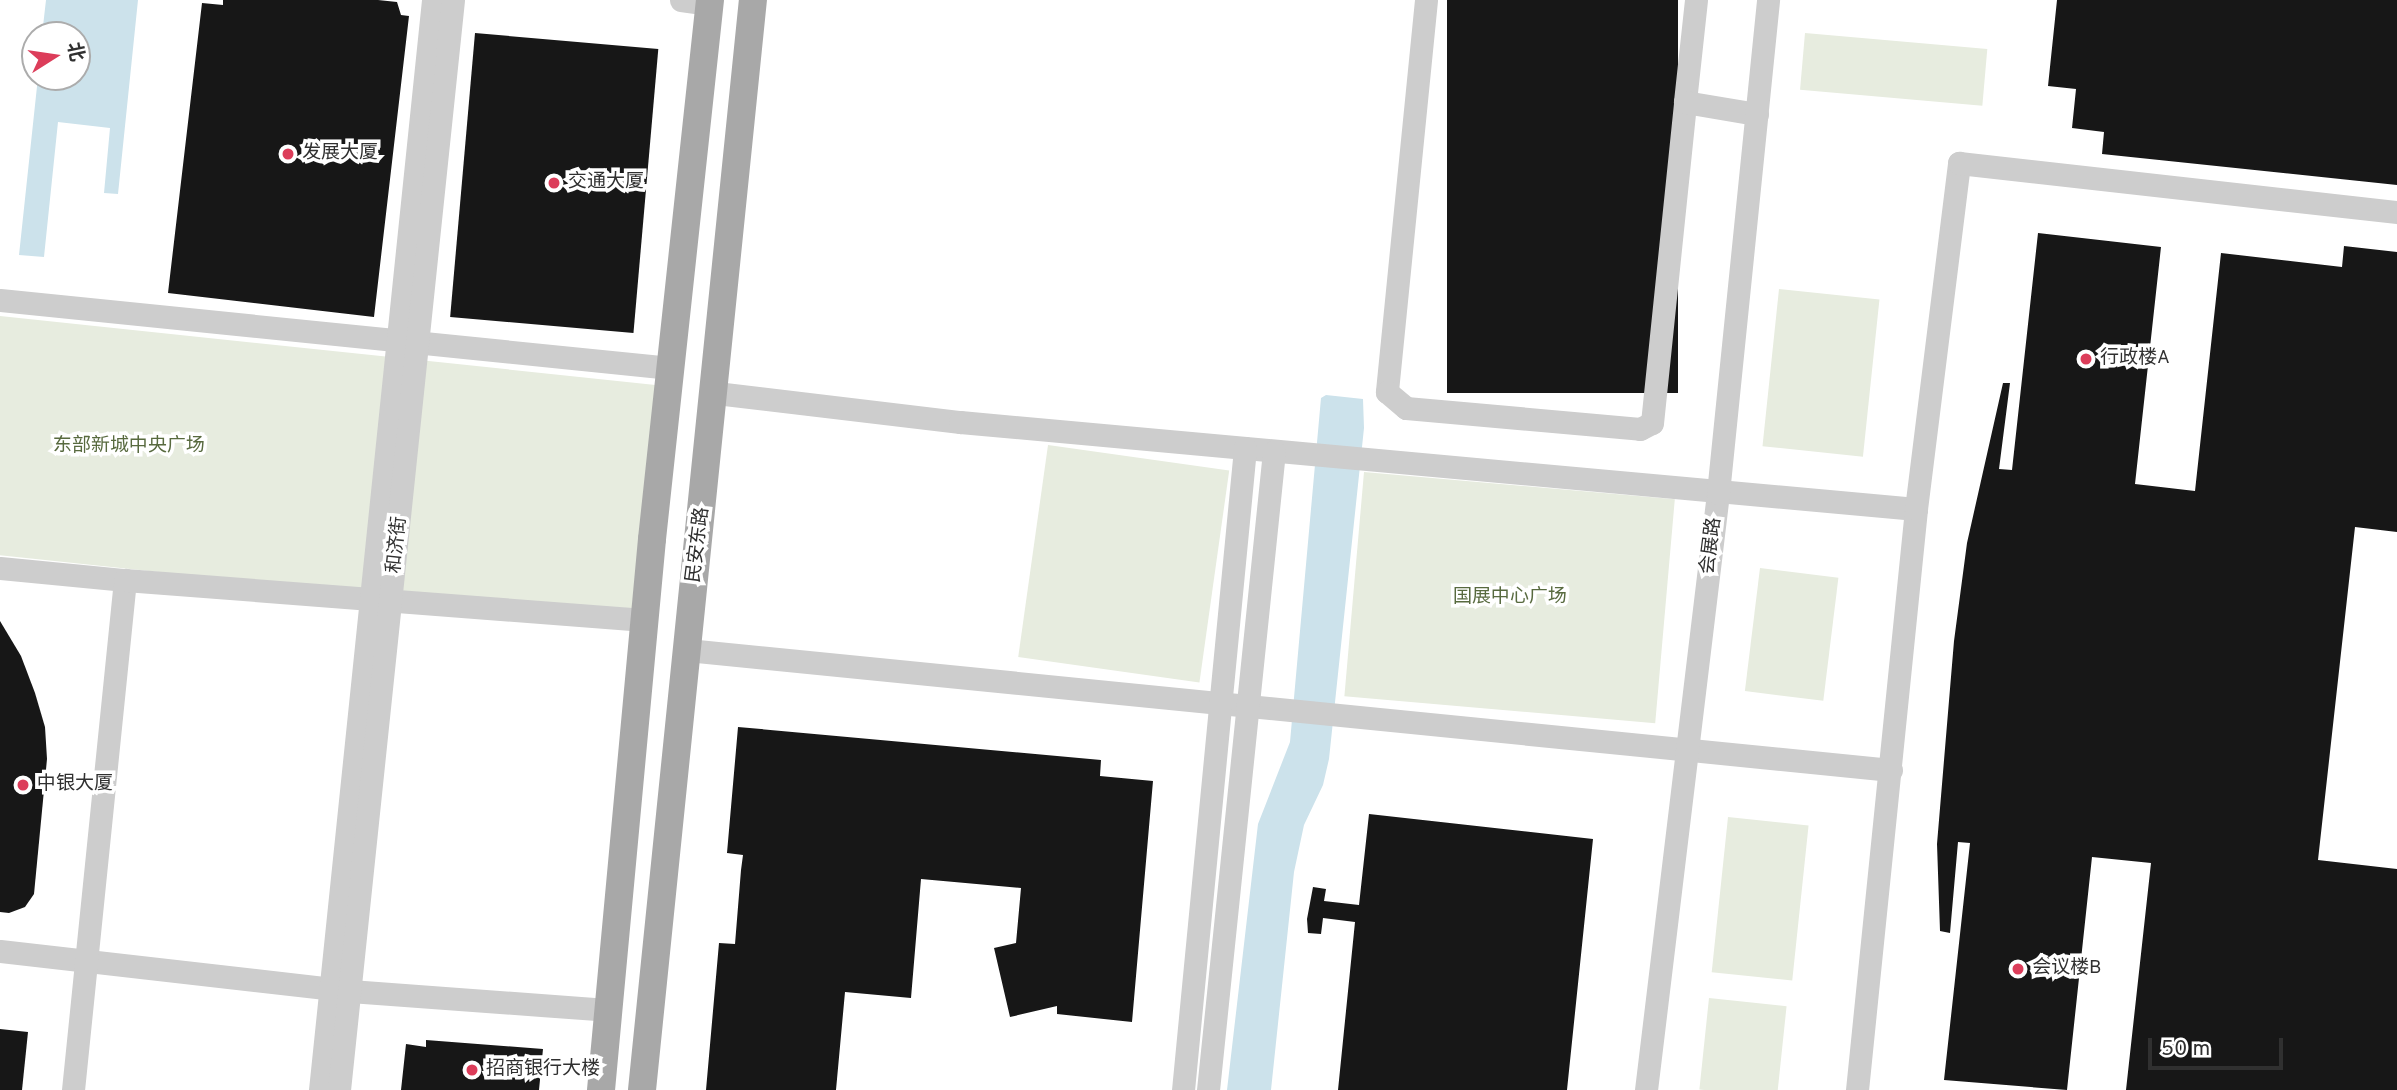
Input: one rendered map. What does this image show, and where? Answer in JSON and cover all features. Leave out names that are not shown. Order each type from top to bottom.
[{"type":"main road","name":"民安东路","points":[[642,1090],[716,393],[753,0]]},
{"type":"main road","points":[[601,1090],[652,539],[710,2]]},
{"type":"street","name":"和济街","points":[[409,342],[433,0]]},
{"type":"street","name":"和济街","points":[[339,1090],[341,990],[409,342],[453,0]]},
{"type":"street","points":[[681,0],[710,2]]},
{"type":"street","points":[[1426,0],[1387,391],[1406,408],[1640,429],[1652,423],[1696,0]]},
{"type":"street","name":"会展路","points":[[1646,1090],[1718,493],[1768,0]]},
{"type":"street","points":[[1685,102],[1757,114]]},
{"type":"street","points":[[1857,1090],[1916,509],[1959,163],[2397,212]]},
{"type":"street","points":[[0,300],[671,368]]},
{"type":"street","points":[[716,393],[1274,451],[1916,509]]},
{"type":"street","points":[[1183,1090],[1245,448]]},
{"type":"street","points":[[1208,1090],[1245,708],[1274,451]]},
{"type":"street","points":[[0,568],[644,620]]},
{"type":"street","points":[[73,1090],[125,580]]},
{"type":"street","points":[[687,650],[1688,753],[1891,770]]},
{"type":"street","points":[[0,951],[341,990],[607,1010]]},
{"type":"street","name":"和济街","points":[[320,1090],[341,990]]},
{"type":"green space","points":[[1805,33],[1987,49],[1982,106],[1800,90]]},
{"type":"green space","points":[[1779,289],[1879,300],[1863,457],[1762,446]]},
{"type":"green space","name":"东部新城中央广场","points":[[0,316],[655,385],[631,622],[0,555]]},
{"type":"green space","points":[[1048,445],[1229,470],[1199,682],[1018,657]]},
{"type":"green space","name":"国展中心广场","points":[[1364,472],[1675,499],[1655,723],[1344,696]]},
{"type":"green space","points":[[1760,568],[1838,578],[1823,701],[1745,691]]},
{"type":"green space","points":[[1728,817],[1809,825],[1792,981],[1712,972]]},
{"type":"green space","points":[[1709,998],[1787,1006],[1778,1090],[1699,1089]]},
{"type":"water","points":[[46,0],[138,0],[118,194],[104,193],[110,128],[58,122],[44,257],[19,255],[37,91],[91,91],[91,21],[44,21]]},
{"type":"water","points":[[1326,395],[1363,399],[1364,428],[1329,759],[1323,785],[1304,825],[1294,872],[1271,1090],[1227,1090],[1258,824],[1290,742],[1321,398]]},
{"type":"building","name":"发展大厦","points":[[223,0],[378,0],[397,2],[401,15],[409,16],[374,317],[168,293],[202,3],[223,5]]},
{"type":"building","points":[[1447,0],[1678,0],[1678,393],[1447,393]]},
{"type":"building","points":[[2057,0],[2397,0],[2397,185],[2102,154],[2104,132],[2072,128],[2076,89],[2048,86]]},
{"type":"building","name":"交通大厦","points":[[475,33],[658,49],[633,333],[450,317]]},
{"type":"building","points":[[2038,233],[2161,247],[2135,484],[2195,491],[2221,253],[2342,267],[2344,246],[2397,252],[2397,532],[2355,527],[2318,860],[2397,869],[2397,1090],[2126,1090],[2151,863],[2092,857],[2067,1090],[1944,1080],[1970,843],[1958,842],[1950,933],[1940,931],[1937,844],[1954,641],[1967,543],[2003,383],[2010,383],[1999,469],[2012,470]]},
{"type":"building","name":"中银大厦","points":[[0,621],[21,656],[35,693],[45,727],[47,759],[34,894],[25,907],[9,913],[0,912]]},
{"type":"building","points":[[738,727],[1101,760],[1100,776],[1153,781],[1132,1022],[1057,1014],[1057,1006],[1010,1017],[994,948],[1016,943],[1021,888],[921,879],[911,998],[845,992],[836,1090],[706,1090],[719,943],[735,944],[743,855],[727,853]]},
{"type":"building","points":[[1369,814],[1593,839],[1567,1090],[1338,1090],[1355,922],[1323,918],[1321,934],[1308,933],[1307,919],[1313,887],[1326,889],[1324,901],[1359,905]]},
{"type":"building","points":[[0,1029],[28,1032],[22,1090],[0,1090]]},
{"type":"building","name":"招商银行大楼","points":[[426,1040],[543,1049],[539,1090],[401,1090],[406,1044],[426,1047]]},
{"type":"place","name":"发展大厦","points":[[288,154]]},
{"type":"place","name":"交通大厦","points":[[554,183]]},
{"type":"place","name":"行政楼A","points":[[2086,359]]},
{"type":"place","name":"中银大厦","points":[[23,785]]},
{"type":"place","name":"会议楼B","points":[[2018,969]]},
{"type":"place","name":"招商银行大楼","points":[[472,1070]]}]
